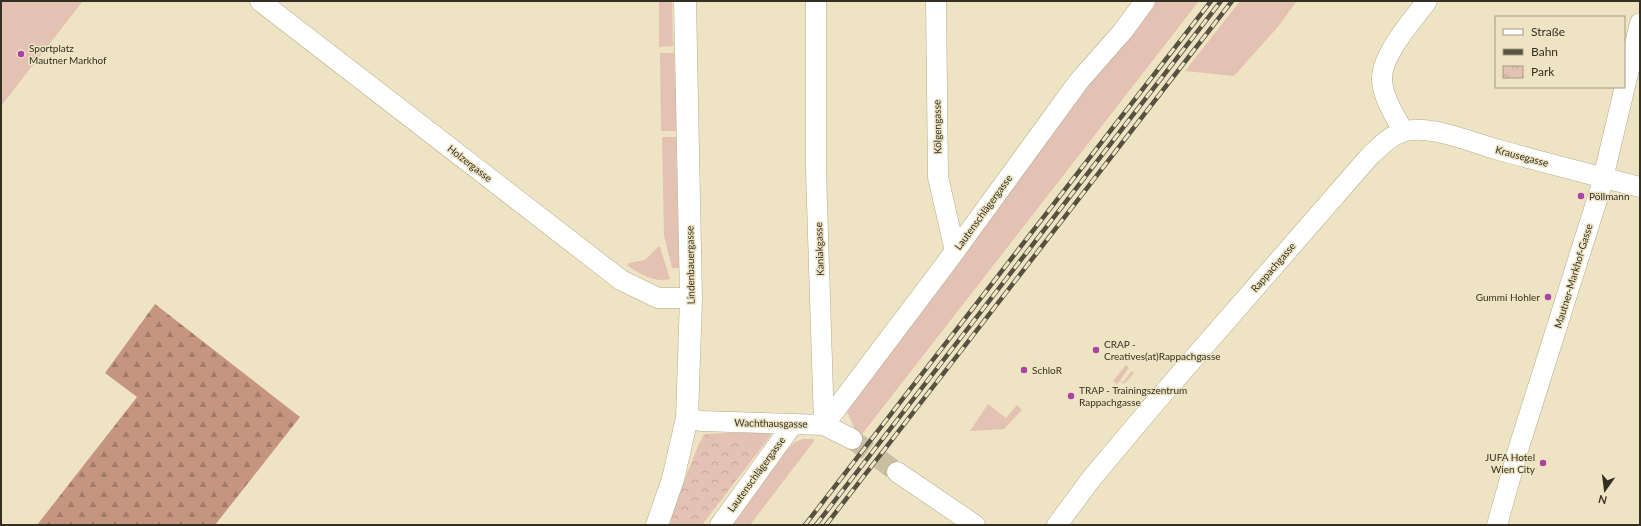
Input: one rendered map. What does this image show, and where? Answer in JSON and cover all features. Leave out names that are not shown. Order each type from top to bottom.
[{"type":"main road","name":"Lindenbauergasse","points":[[656,525],[673,479],[687,418],[691,298],[685,1]]},
{"type":"street","name":"Holzergasse","points":[[260,1],[621,280],[658,298],[691,298]]},
{"type":"street","name":"Kaniakgasse","points":[[816,1],[816,170],[824,425]]},
{"type":"street","name":"Kölgengasse","points":[[936,1],[938,177],[955,251]]},
{"type":"street","name":"Lautenschlägergasse","points":[[824,425],[955,251],[1078,81],[1123,31],[1146,1]]},
{"type":"street","points":[[1403,132],[1392,112],[1383,87],[1383,68],[1392,49],[1427,1]]},
{"type":"street","name":"Mautner-Markhof-Gasse","points":[[1625,88],[1640,23]]},
{"type":"street","name":"Mautner-Markhof-Gasse","points":[[1497,525],[1519,447],[1604,178],[1625,88]]},
{"type":"street","name":"Krausegasse","points":[[1403,132],[1413,130],[1432,131],[1640,187]]},
{"type":"street","name":"Rappachgasse","points":[[1057,525],[1091,479],[1154,404],[1368,158],[1392,136],[1403,132]]},
{"type":"street","name":"Wachthausgasse","points":[[687,418],[701,422],[824,425],[852,439]]},
{"type":"street","name":"Lautenschlägergasse","points":[[720,525],[793,424]]},
{"type":"street","points":[[897,472],[975,525]]},
{"type":"green space","name":"Sportplatz Mautner Markhof","points":[[1,1],[83,1],[1,106]]},
{"type":"green space","points":[[659,1],[672,1],[673,46],[659,47]]},
{"type":"green space","points":[[1152,1],[1199,1],[859,438],[847,412],[846,406],[1083,86]]},
{"type":"green space","points":[[1240,1],[1297,1],[1277,28],[1234,76],[1185,71]]},
{"type":"green space","points":[[660,53],[674,53],[677,131],[661,131]]},
{"type":"green space","points":[[662,137],[676,137],[679,268],[672,268],[664,235]]},
{"type":"green space","points":[[658,247],[660,247],[670,279],[653,279],[637,272],[627,265],[629,263],[645,260]]},
{"type":"green space","points":[[155,304],[300,417],[215,525],[37,525],[137,397],[105,373]]},
{"type":"green space","points":[[1126,365],[1129,368],[1120,380],[1123,382],[1132,371],[1134,373],[1124,384],[1120,381],[1117,384],[1113,381]]},
{"type":"green space","points":[[988,404],[1006,418],[1017,405],[1022,410],[1004,429],[970,431]]},
{"type":"green space","points":[[751,432],[769,433],[771,435],[702,525],[667,525],[699,444],[705,434]]},
{"type":"green space","points":[[704,435],[760,448],[701,525],[686,525],[670,517]]},
{"type":"green space","points":[[803,439],[813,439],[814,441],[750,525],[725,525],[783,448],[787,450],[795,442]]},
{"type":"tunnel","points":[[852,439],[897,472]]},
{"type":"railway","points":[[805,525],[1211,1]]},
{"type":"railway","points":[[816,525],[1221,1]]},
{"type":"railway","points":[[826,525],[1232,1]]},
{"type":"place","name":"Sportplatz Mautner Markhof","points":[[21,54]]},
{"type":"place","name":"Pöllmann","points":[[1581,196]]},
{"type":"place","name":"Gummi Hohler","points":[[1548,297]]},
{"type":"place","name":"CRAP - Creatives(at)Rappachgasse","points":[[1096,350]]},
{"type":"place","name":"SchloR","points":[[1024,370]]},
{"type":"place","name":"TRAP - Trainingszentrum Rappachgasse","points":[[1071,396]]},
{"type":"place","name":"JUFA Hotel Wien City","points":[[1543,463]]}]
